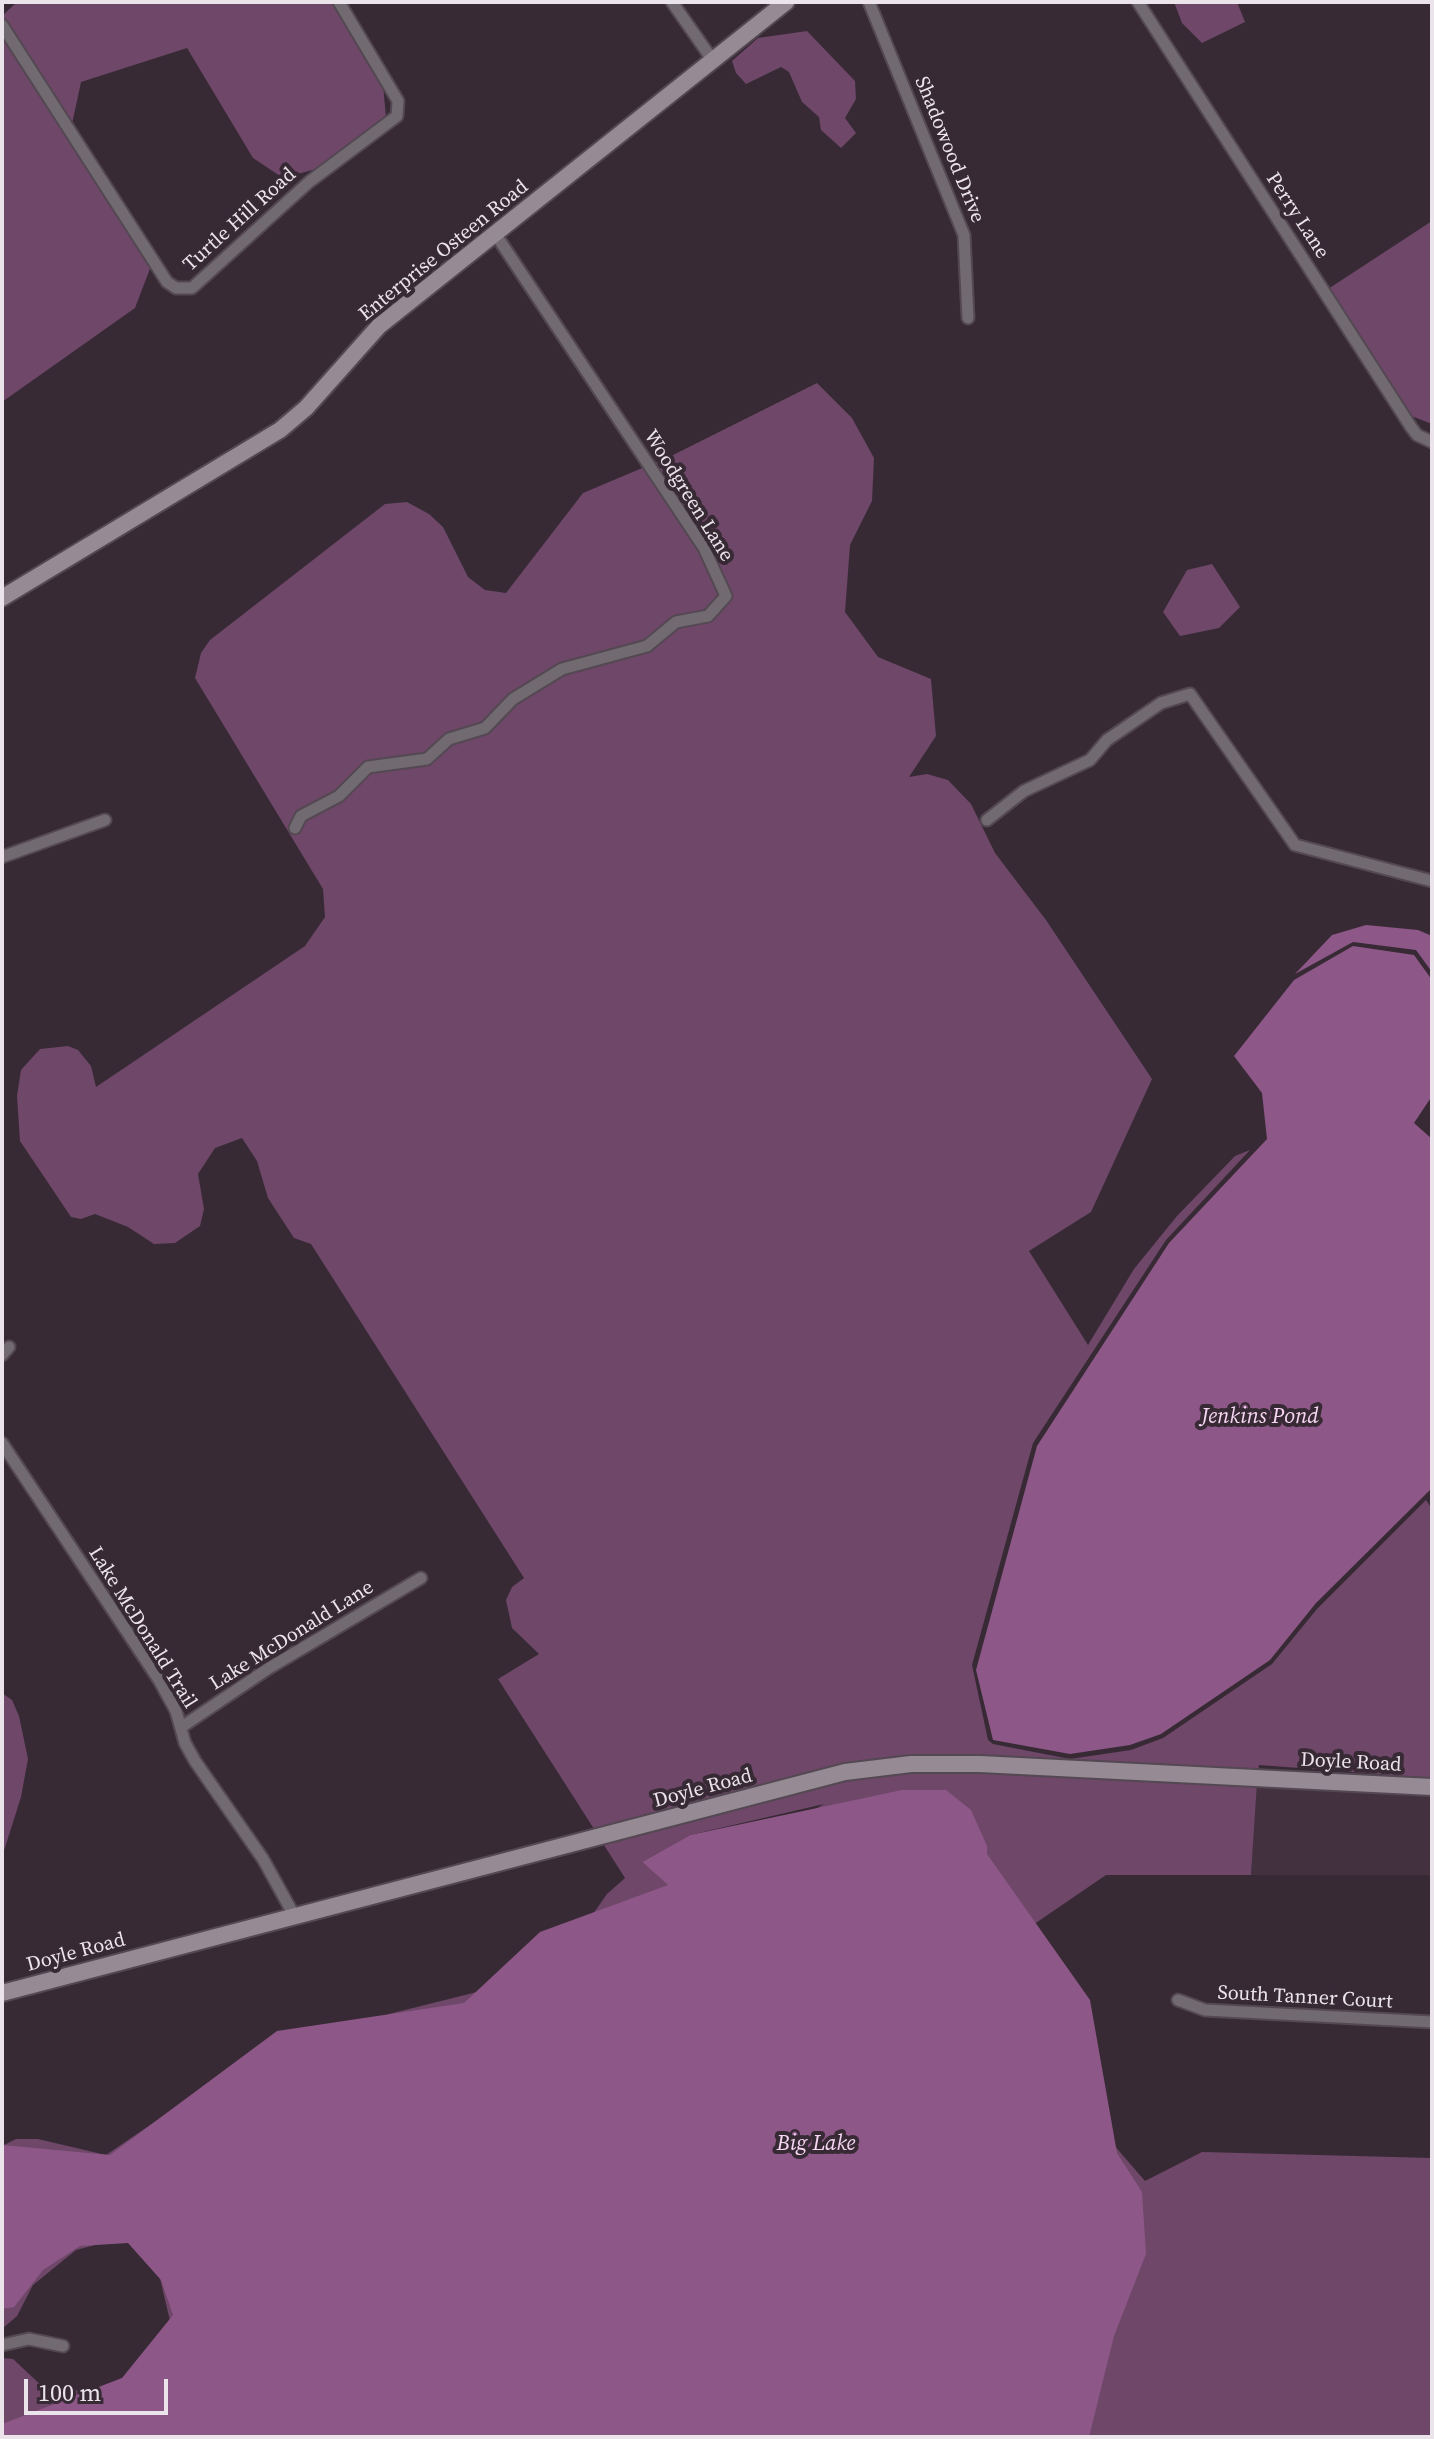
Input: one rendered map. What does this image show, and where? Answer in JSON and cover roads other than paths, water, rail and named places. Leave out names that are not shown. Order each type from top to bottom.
[{"type":"main road","name":"Enterprise Osteen Road","points":[[2,598],[280,430],[306,408],[379,326],[786,2]]},
{"type":"main road","name":"Doyle Road","points":[[2,1993],[845,1772],[911,1764],[1432,1787]]},
{"type":"street","name":"Turtle Hill Road","points":[[2,25],[167,282],[176,288],[192,288],[309,182],[391,124],[397,116],[398,101],[339,2]]},
{"type":"street","points":[[672,2],[714,62]]},
{"type":"street","name":"Shadowood Drive","points":[[869,2],[964,235],[968,318]]},
{"type":"street","name":"Perry Lane","points":[[1138,2],[1411,427],[1417,435],[1432,442]]},
{"type":"street","name":"Woodgreen Lane","points":[[295,828],[301,816],[339,796],[368,767],[427,759],[449,739],[485,728],[513,699],[562,669],[647,646],[676,622],[708,616],[726,596],[704,548],[496,235]]},
{"type":"street","points":[[987,820],[1024,791],[1090,760],[1107,740],[1161,703],[1190,694],[1295,845],[1432,881]]},
{"type":"street","points":[[2,857],[105,820]]},
{"type":"street","name":"Lake McDonald Trail","points":[[2,1443],[159,1680],[183,1726],[185,1743],[195,1761],[263,1859],[295,1917]]},
{"type":"street","name":"Lake McDonald Lane","points":[[183,1726],[269,1668],[421,1578]]},
{"type":"street","name":"South Tanner Court","points":[[1178,2000],[1205,2010],[1432,2022]]},
{"type":"street","points":[[2,2345],[29,2339],[63,2346]]},
{"type":"water","points":[[1366,925],[1418,930],[1432,936],[1432,972],[1416,950],[1353,942],[1295,974],[1332,935]]},
{"type":"water","name":"Jenkins Pond","points":[[1353,946],[1414,955],[1432,980],[1432,1096],[1414,1123],[1432,1139],[1432,1488],[1316,1603],[1270,1660],[1161,1734],[1130,1745],[1070,1754],[993,1740],[976,1670],[1037,1446],[1169,1243],[1267,1139],[1262,1093],[1234,1056],[1294,980]]},
{"type":"water","name":"Big Lake","points":[[902,1790],[946,1790],[971,1810],[987,1846],[987,1854],[1090,2000],[1117,2153],[1142,2192],[1146,2254],[1114,2336],[1089,2437],[2,2437],[2,2424],[122,2378],[173,2315],[161,2280],[128,2243],[80,2246],[43,2270],[14,2307],[2,2309],[2,2145],[110,2155],[277,2031],[464,2003],[540,1932],[668,1885],[642,1862],[690,1835]]}]
